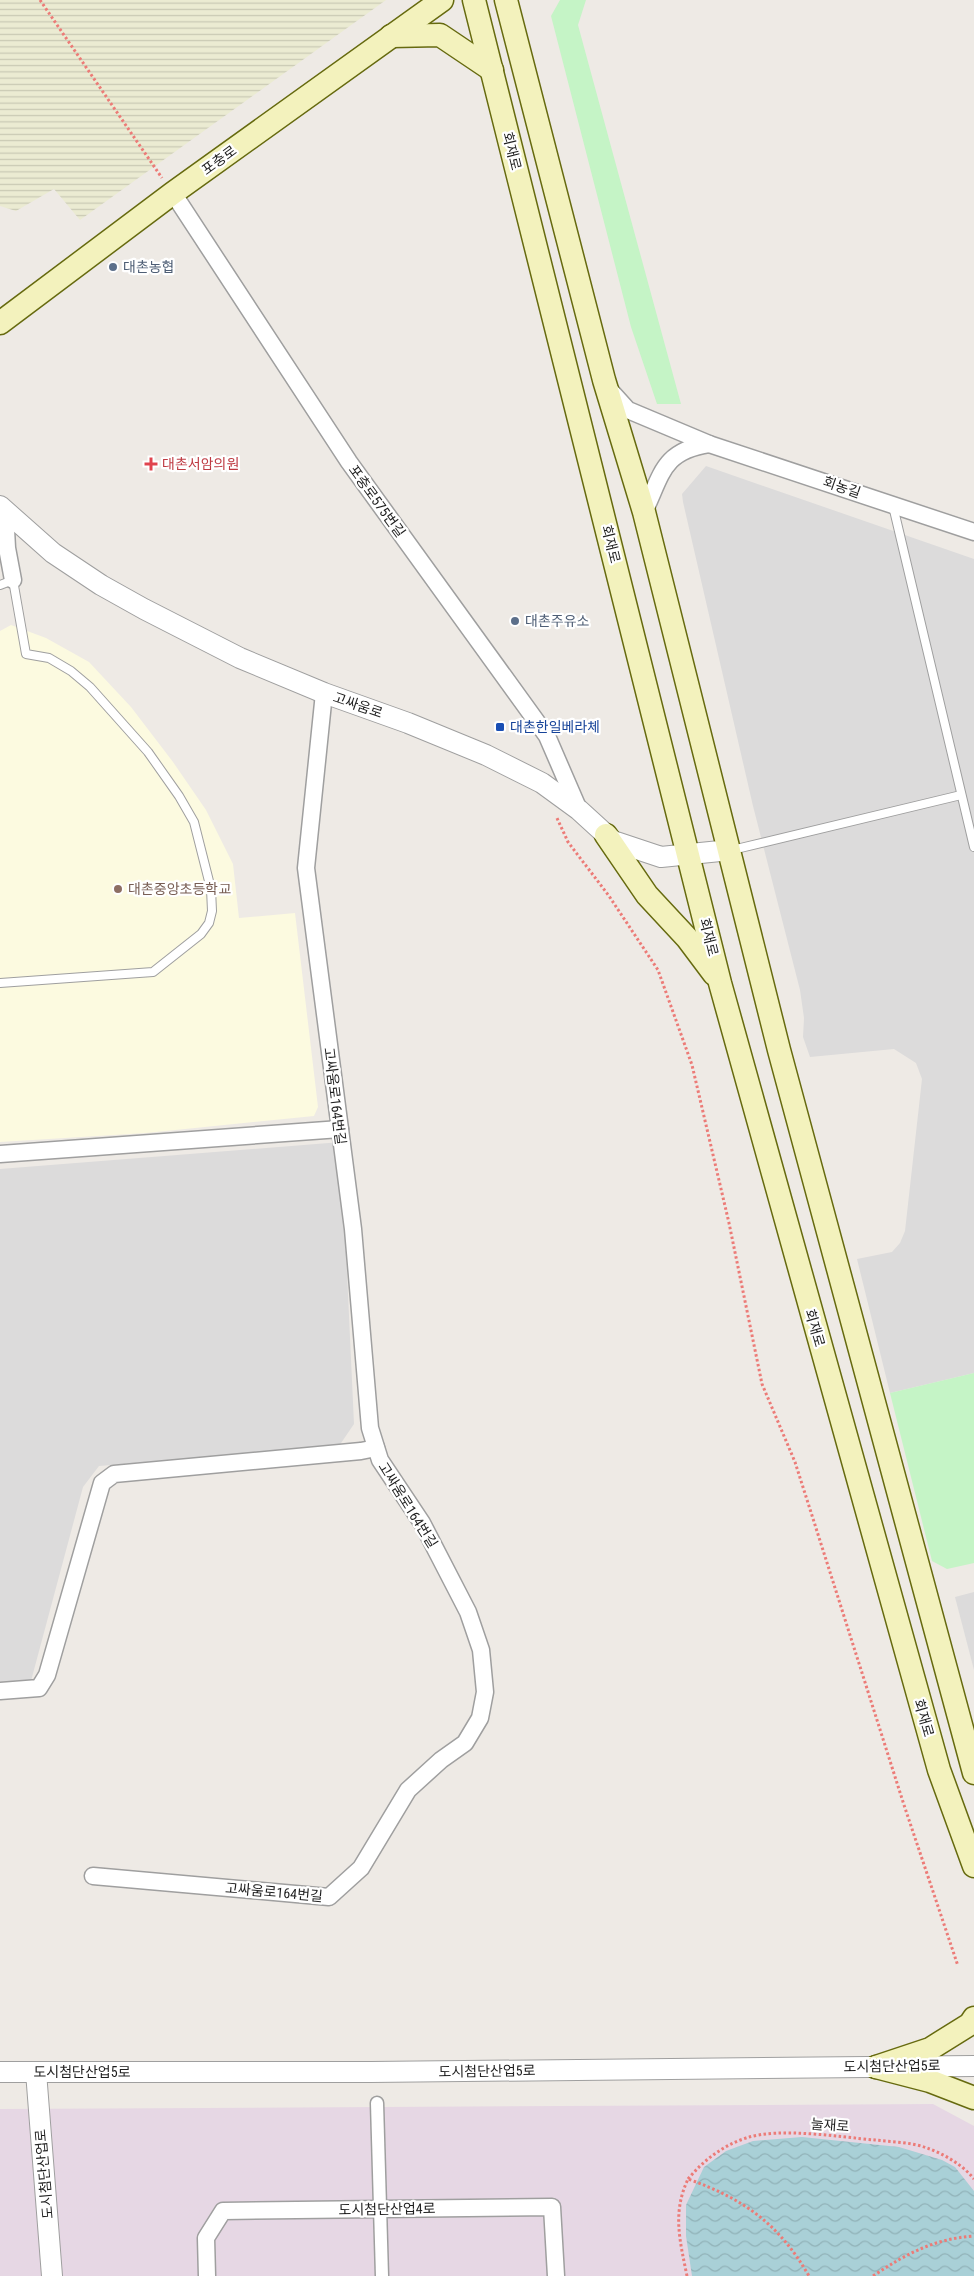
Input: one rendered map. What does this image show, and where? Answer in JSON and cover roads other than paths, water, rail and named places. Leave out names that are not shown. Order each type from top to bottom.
[{"type":"main road","name":"회재로","points":[[474,0],[720,983],[939,1770],[974,1866]]},
{"type":"main road","points":[[506,0],[604,380],[644,512],[779,1050],[974,1773]]},
{"type":"main road","name":"포충로","points":[[0,323],[173,193],[391,36],[434,2]]},
{"type":"main road","points":[[391,36],[440,36],[492,70]]},
{"type":"main road","points":[[606,835],[646,895],[687,938],[720,983]]},
{"type":"main road","points":[[876,2067],[930,2050],[970,2024],[974,2018]]},
{"type":"main road","points":[[876,2067],[930,2081],[974,2098]]},
{"type":"street","name":"포충로575번길","points":[[173,193],[349,462],[546,736],[579,810]]},
{"type":"street","name":"회농길","points":[[604,380],[611,392],[628,410],[709,444],[974,532]]},
{"type":"street","points":[[644,512],[660,476],[670,460],[686,448],[709,444]]},
{"type":"street","name":"고싸움로","points":[[3,509],[53,553],[110,590],[240,658],[324,693],[408,722],[486,755],[542,782],[579,810],[613,841],[661,857],[730,850]]},
{"type":"street","points":[[3,509],[7,548],[6,582]]},
{"type":"street","name":"고싸움로164번길","points":[[93,1876],[329,1897],[361,1868],[408,1790],[441,1760],[465,1743],[480,1718],[485,1692],[481,1650],[468,1612],[422,1523],[380,1460],[366,1403],[352,1228],[306,868],[324,693]]},
{"type":"street","points":[[0,1154],[340,1129]]},
{"type":"street","points":[[0,1691],[39,1688],[46,1676],[102,1483],[114,1474],[361,1452],[376,1448]]},
{"type":"street","name":"도시첨단산업5로","points":[[0,2072],[371,2072],[974,2066]]},
{"type":"street","name":"도시첨단산업로","points":[[36,2072],[52,2276]]},
{"type":"street","points":[[377,2103],[382,2276]]},
{"type":"street","name":"도시첨단산업4로","points":[[207,2276],[206,2238],[223,2211],[552,2207],[556,2276]]},
{"type":"lane","points":[[893,504],[974,847]]},
{"type":"lane","points":[[0,983],[153,972],[201,934],[209,923],[212,911],[211,889],[201,846],[194,822],[179,796],[148,752],[90,687],[72,671],[49,658],[26,654],[6,582]]},
{"type":"lane","points":[[730,850],[961,795]]},
{"type":"water","points":[[802,2137],[899,2147],[942,2160],[955,2167],[974,2191],[974,2276],[692,2276],[686,2236],[686,2205],[704,2167],[726,2151],[753,2141]]},
{"type":"place","name":"대촌농협","points":[[113,267]]},
{"type":"place","name":"대촌서암의원","points":[[151,464]]},
{"type":"place","name":"대촌주유소","points":[[515,621]]},
{"type":"place","name":"대촌한일베라체","points":[[500,727]]},
{"type":"place","name":"대촌중앙초등학교","points":[[118,889]]}]
